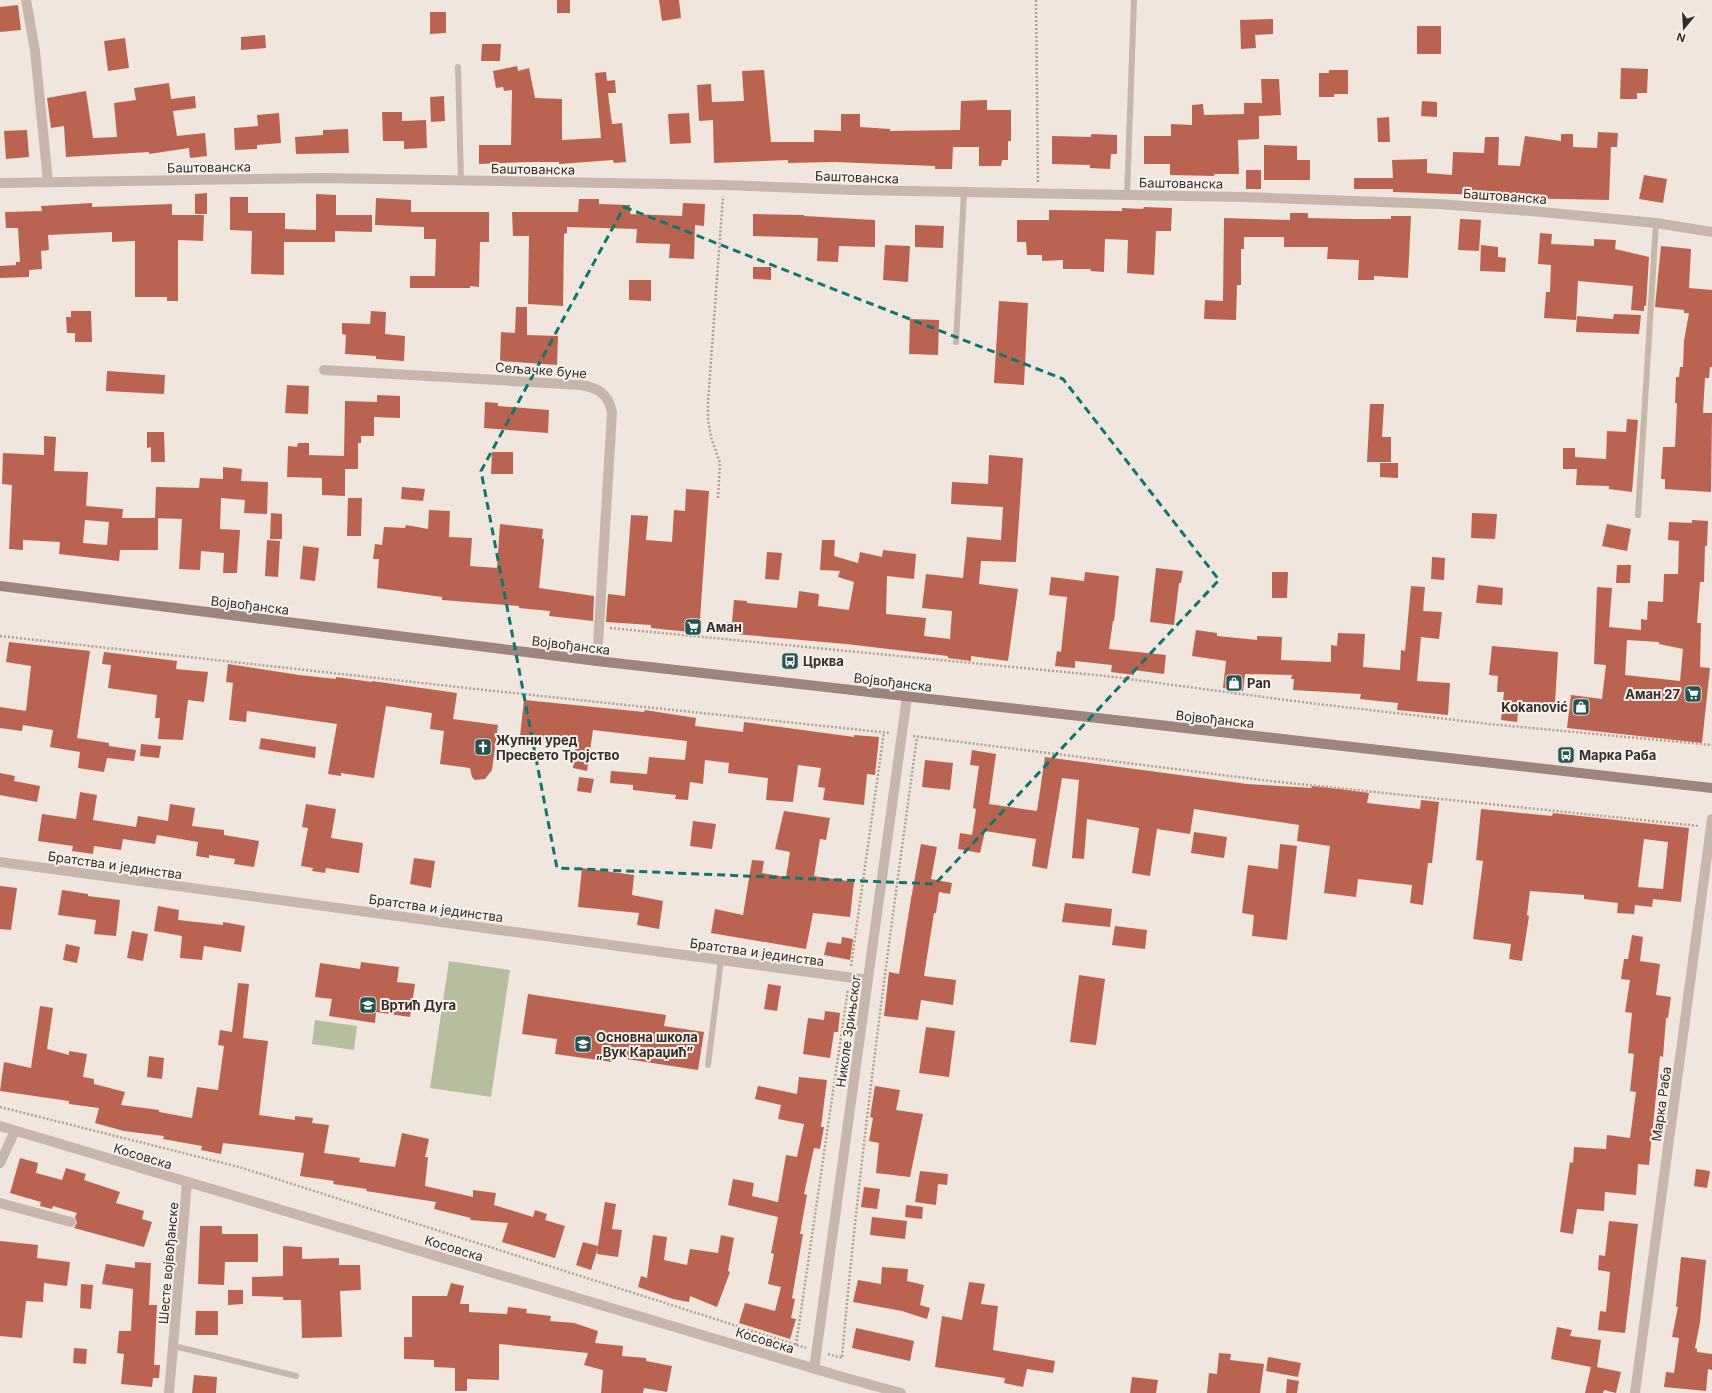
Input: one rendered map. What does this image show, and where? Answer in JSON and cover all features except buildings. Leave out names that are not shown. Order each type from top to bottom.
[{"type":"main road","name":"Војвођанска","points":[[0,586],[597,661],[1712,788]]},
{"type":"street","points":[[26,0],[35,51],[48,182]]},
{"type":"street","name":"Баштованска","points":[[0,183],[322,178],[461,182],[723,185],[1127,196],[1242,197],[1438,204],[1656,223],[1712,232]]},
{"type":"street","name":"Сељачке буне","points":[[324,370],[581,384],[591,386],[604,393],[612,412],[597,661]]},
{"type":"street","name":"Николе Зрињског","points":[[814,1369],[907,697]]},
{"type":"street","name":"Марка Раба","points":[[1635,1393],[1711,823]]},
{"type":"street","name":"Братства и јединства","points":[[0,862],[868,980]]},
{"type":"street","name":"Косовска","points":[[0,1126],[814,1369],[864,1388],[901,1393]]},
{"type":"street","points":[[0,1162],[15,1131]]},
{"type":"street","name":"Шесте војвођанске","points":[[169,1393],[187,1182]]},
{"type":"street","points":[[0,1203],[71,1222]]},
{"type":"lane","points":[[1127,196],[1134,0]]},
{"type":"lane","points":[[458,67],[461,182]]},
{"type":"lane","points":[[956,342],[964,192]]},
{"type":"lane","points":[[1638,515],[1656,223]]},
{"type":"lane","points":[[708,1065],[721,960]]},
{"type":"lane","points":[[174,1346],[296,1376]]},
{"type":"path","points":[[1036,0],[1038,193]]},
{"type":"path","points":[[718,498],[721,477],[720,463],[711,438],[708,420],[708,402],[723,185]]},
{"type":"path","points":[[600,626],[1106,676],[1301,702],[1489,724],[1712,745]]},
{"type":"path","points":[[0,636],[485,690],[902,734],[1270,781],[1711,823]]},
{"type":"path","points":[[796,1345],[884,732]]},
{"type":"path","points":[[0,1107],[239,1167],[796,1345],[842,1358],[850,1258],[880,1006],[917,736]]},
{"type":"highlighted area","points":[[624,207],[1063,379],[1219,580],[935,884],[557,868],[481,471]]},
{"type":"green space","points":[[449,961],[510,970],[491,1097],[430,1088]]},
{"type":"green space","points":[[315,1020],[357,1026],[354,1050],[312,1044]]},
{"type":"place","name":"Аман","points":[[693,627]]},
{"type":"place","name":"Црква","points":[[790,661]]},
{"type":"place","name":"Pan","points":[[1234,683]]},
{"type":"place","name":"Аман 27","points":[[1693,694]]},
{"type":"place","name":"Kokanović","points":[[1581,707]]},
{"type":"place","name":"Жупни уред Пресвето Тројство","points":[[483,747]]},
{"type":"place","name":"Марка Раба","points":[[1566,755]]},
{"type":"place","name":"Вртић Дуга","points":[[368,1005]]},
{"type":"place","name":"Основна школа „Вук Караџић”","points":[[583,1044]]}]
